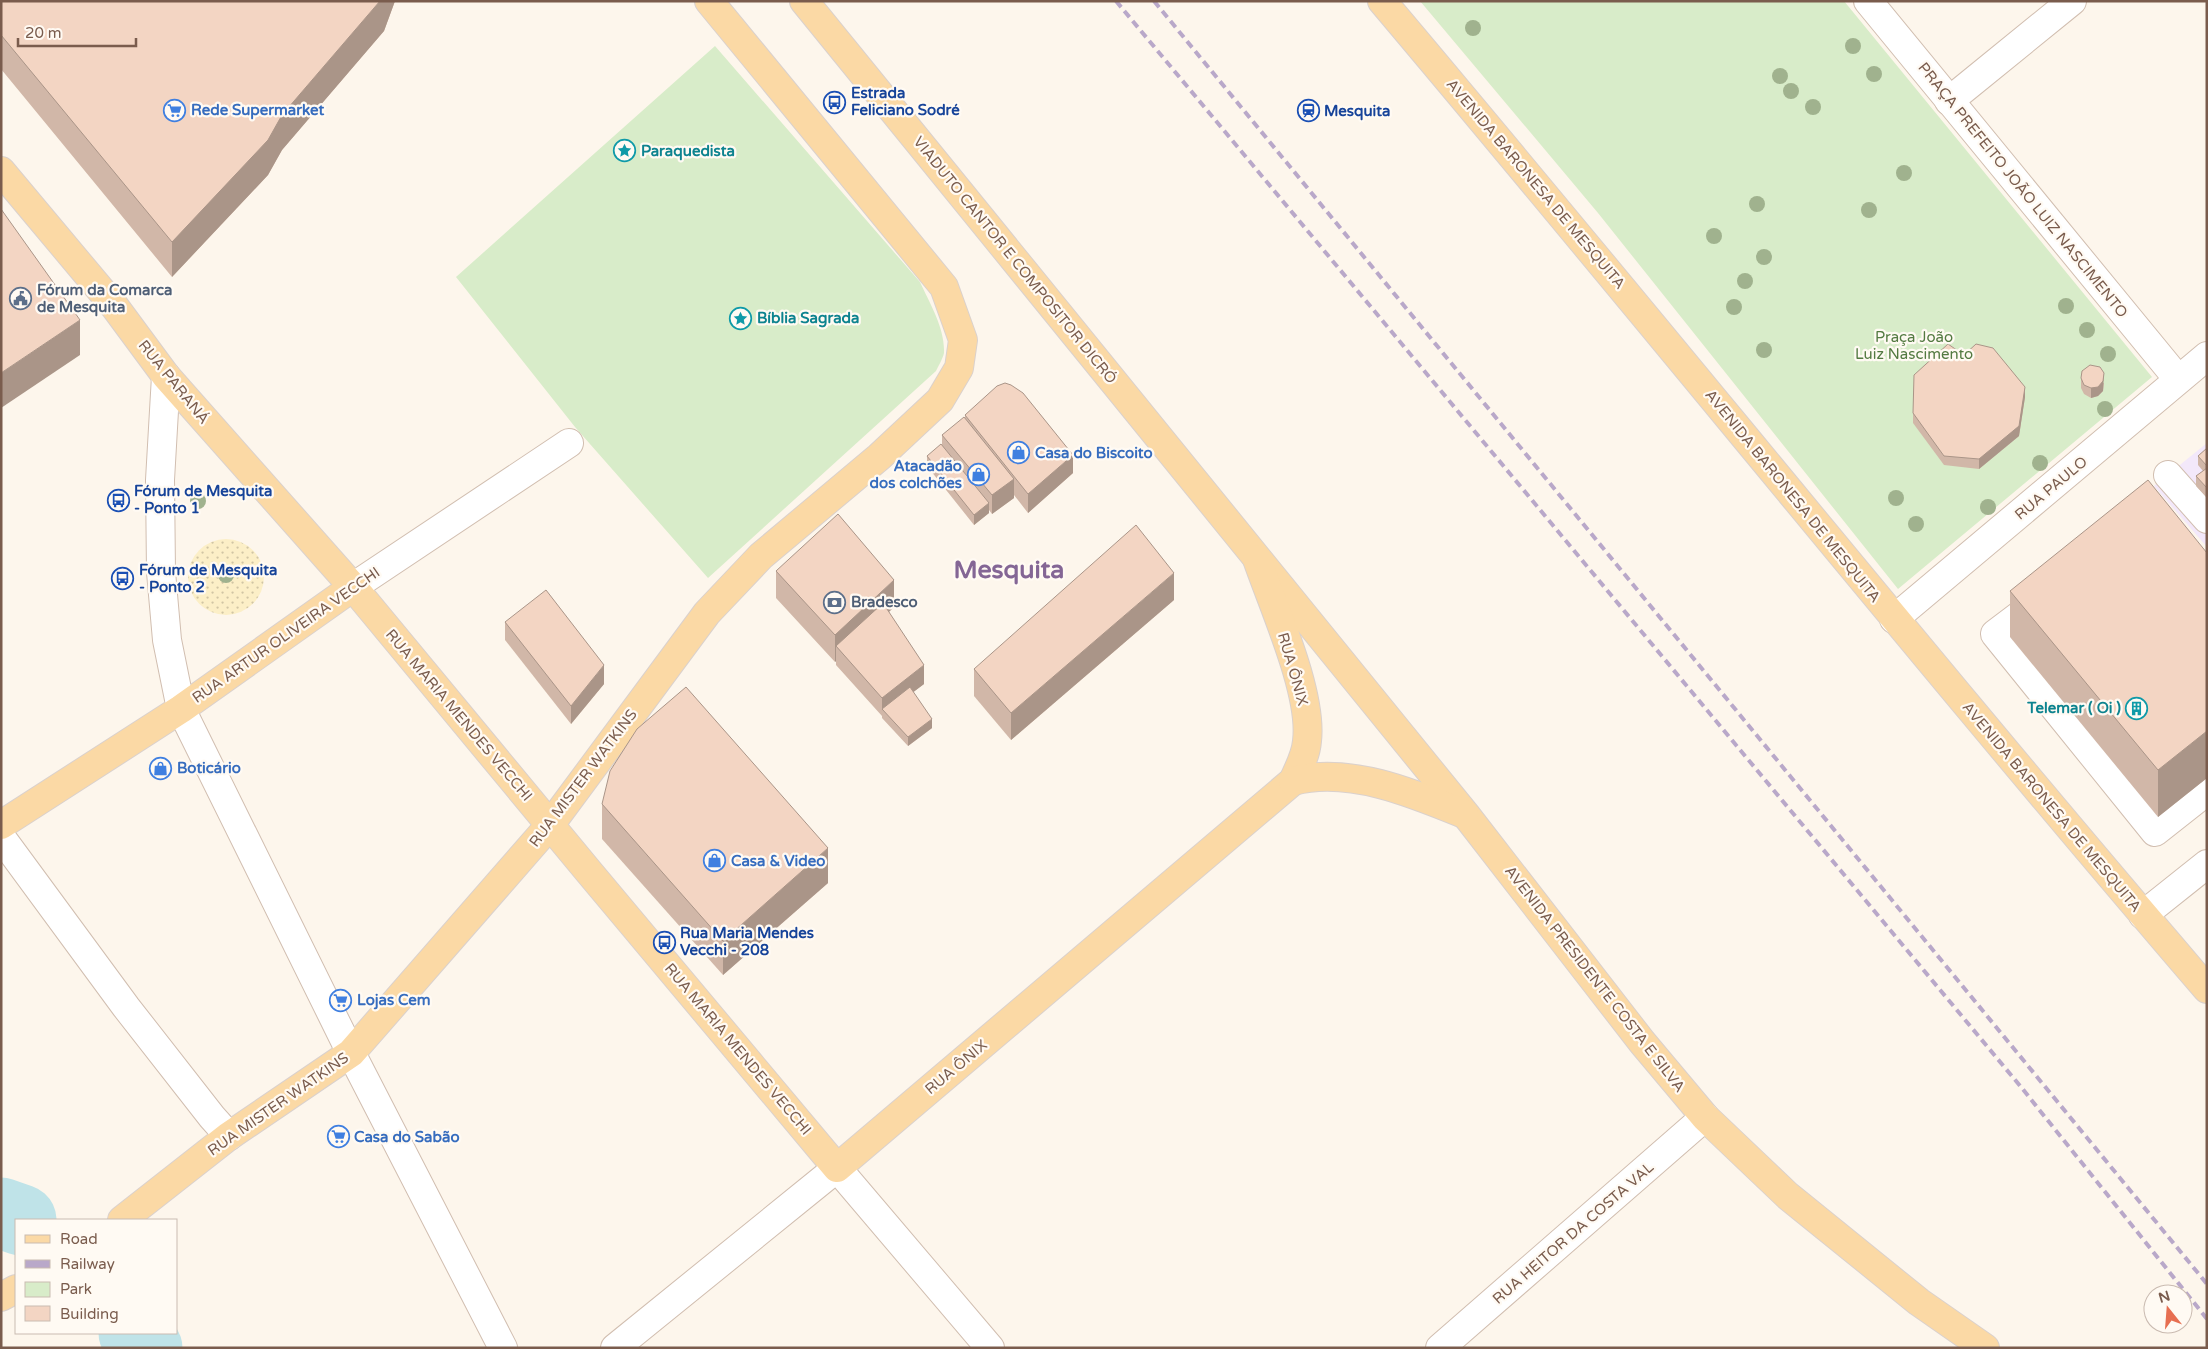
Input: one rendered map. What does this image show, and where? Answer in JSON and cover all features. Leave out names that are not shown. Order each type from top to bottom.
[{"type":"main road","name":"RUA MISTER WATKINS","points":[[123,1219],[229,1136],[351,1052],[550,825],[707,613],[761,556],[879,457],[940,400],[959,368],[963,340],[944,287],[709,1]]},
{"type":"main road","name":"VIADUTO CANTOR E COMPOSITOR DICRÓ","points":[[804,1],[1257,558]]},
{"type":"main road","name":"AVENIDA BARONESA DE MESQUITA","points":[[1382,1],[1603,264],[1894,619],[2207,989]]},
{"type":"main road","name":"RUA PARANÁ","points":[[1,171],[115,307],[166,376],[353,587]]},
{"type":"main road","name":"RUA ÔNIX","points":[[837,1168],[1292,780],[1302,763],[1307,741],[1302,692],[1257,558]]},
{"type":"main road","name":"AVENIDA PRESIDENTE COSTA E SILVA","points":[[1257,558],[1466,815],[1642,1042],[1705,1117],[1788,1196],[1919,1302],[1985,1348]]},
{"type":"main road","name":"RUA MARIA MENDES VECCHI","points":[[353,587],[837,1168]]},
{"type":"main road","name":"RUA ARTUR OLIVEIRA VECCHI","points":[[1,825],[181,709],[353,587]]},
{"type":"main road","points":[[1292,780],[1308,776],[1345,777],[1409,791],[1466,815]]},
{"type":"main road","points":[[1,1297],[15,1290]]},
{"type":"street","name":"PRAÇA PREFEITO JOÃO LUIZ NASCIMENTO","points":[[1868,1],[2178,379]]},
{"type":"street","points":[[1949,100],[2072,1]]},
{"type":"street","name":"RUA PAULO","points":[[1894,619],[2207,356]]},
{"type":"street","points":[[166,376],[160,480],[161,572],[168,640],[181,709],[351,1052],[503,1348]]},
{"type":"street","name":"RUA ARTUR OLIVEIRA VECCHI","points":[[353,587],[569,443]]},
{"type":"street","points":[[2168,474],[2207,518]]},
{"type":"street","points":[[2056,587],[1996,634],[2156,832],[2207,791]]},
{"type":"street","points":[[1,837],[132,1014],[229,1136]]},
{"type":"street","points":[[2143,915],[2207,864]]},
{"type":"street","name":"RUA HEITOR DA COSTA VAL","points":[[1440,1348],[1705,1117]]},
{"type":"street","name":"RUA ÔNIX","points":[[615,1348],[837,1168]]},
{"type":"street","name":"RUA MARIA MENDES VECCHI","points":[[837,1168],[990,1348]]},
{"type":"shaded area","points":[[2207,443],[2207,547],[2154,486]]},
{"type":"sand","points":[[219,539],[233,539],[247,545],[258,556],[264,570],[261,592],[253,604],[233,615],[219,615],[205,609],[194,598],[188,584],[188,570],[194,556],[205,545]]},
{"type":"green space","name":"Praça João Luiz Nascimento","points":[[1420,1],[1844,1],[2152,377],[1898,589],[1598,213]]},
{"type":"green space","points":[[715,46],[920,282],[939,325],[944,344],[944,353],[936,371],[708,578],[575,427],[456,277]]},
{"type":"building","name":"Rede Supermarket","points":[[1,1],[380,1],[282,115],[268,140],[172,242],[1,35]]},
{"type":"building","name":"Fórum da Comarca de Mesquita","points":[[1,209],[80,320],[1,373]]},
{"type":"building","points":[[1948,344],[1964,355],[1976,344],[1993,348],[2025,387],[2019,426],[1979,459],[1944,456],[1913,413],[1914,375]]},
{"type":"building","points":[[2090,365],[2100,367],[2104,373],[2103,381],[2098,387],[2091,388],[2084,385],[2081,378],[2082,371]]},
{"type":"building","name":"Casa do Biscoito","points":[[1005,383],[1023,393],[1073,455],[1028,494],[965,415],[997,386]]},
{"type":"building","points":[[964,417],[1014,479],[992,495],[942,435]]},
{"type":"building","points":[[941,444],[989,503],[974,515],[927,456]]},
{"type":"building","points":[[2207,448],[2207,466],[2198,456]]},
{"type":"building","points":[[2207,468],[2207,488],[2196,476]]},
{"type":"building","name":"Telemar ( Oi )","points":[[2148,480],[2207,553],[2207,731],[2158,770],[2010,591]]},
{"type":"building","name":"Bradesco","points":[[838,514],[894,580],[835,635],[776,571]]},
{"type":"building","points":[[1136,525],[1174,573],[1011,713],[974,669]]},
{"type":"building","points":[[546,590],[604,665],[571,706],[505,622]]},
{"type":"building","points":[[883,603],[924,665],[882,698],[836,646]]},
{"type":"building","name":"Casa & Video","points":[[686,687],[828,848],[723,941],[602,804],[610,771],[637,729]]},
{"type":"building","points":[[910,687],[932,719],[908,737],[882,709]]},
{"type":"waterway","points":[[1,1213],[18,1219]]},
{"type":"waterway","points":[[135,1334],[147,1348]]},
{"type":"railway","points":[[1116,1],[2021,1087],[2207,1319]]},
{"type":"railway","points":[[1154,1],[2207,1284]]},
{"type":"place","name":"Estrada Feliciano Sodré","points":[[835,102]]},
{"type":"place","name":"Rede Supermarket","points":[[175,110]]},
{"type":"place","name":"Mesquita","points":[[1308,111]]},
{"type":"place","name":"Paraquedista","points":[[625,151]]},
{"type":"place","name":"Fórum da Comarca de Mesquita","points":[[21,299]]},
{"type":"place","name":"Bíblia Sagrada","points":[[741,318]]},
{"type":"place","name":"Casa do Biscoito","points":[[1019,453]]},
{"type":"place","name":"Atacadão dos colchões","points":[[978,475]]},
{"type":"place","name":"Fórum de Mesquita - Ponto 1","points":[[118,500]]},
{"type":"place","name":"Fórum de Mesquita - Ponto 2","points":[[123,579]]},
{"type":"place","name":"Bradesco","points":[[835,602]]},
{"type":"place","name":"Telemar ( Oi )","points":[[2137,708]]},
{"type":"place","name":"Boticário","points":[[161,768]]},
{"type":"place","name":"Casa & Video","points":[[715,861]]},
{"type":"place","name":"Rua Maria Mendes Vecchi - 208","points":[[664,942]]},
{"type":"place","name":"Lojas Cem","points":[[341,1000]]},
{"type":"place","name":"Casa do Sabão","points":[[338,1137]]},
{"type":"district","name":"Mesquita","points":[[1009,570]]}]
